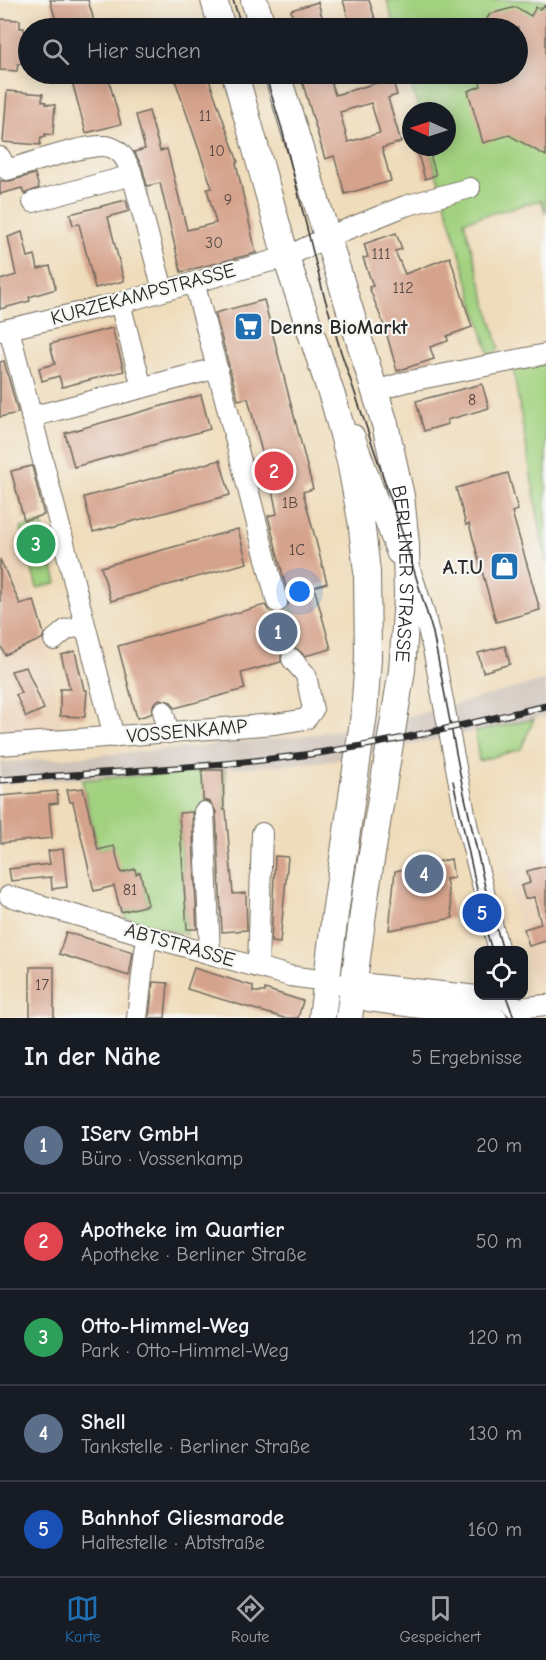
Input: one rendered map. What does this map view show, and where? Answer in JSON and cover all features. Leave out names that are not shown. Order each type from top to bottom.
[{"type":"main road","points":[[214,0],[219,18]]},
{"type":"main road","points":[[254,0],[260,18]]},
{"type":"main road","name":"BERLINER STRASSE","points":[[238,84],[286,256],[350,461],[361,520],[367,572],[369,624],[364,714],[322,1018]]},
{"type":"main road","name":"BERLINER STRASSE","points":[[280,84],[376,391],[395,461],[407,560],[402,670],[367,884],[349,1018]]},
{"type":"street","points":[[0,157],[7,170],[90,147],[107,146],[117,150],[125,158],[132,175],[163,290]]},
{"type":"street","points":[[33,202],[132,175]]},
{"type":"street","points":[[286,256],[405,206],[470,188]]},
{"type":"street","name":"KURZEKAMPSTRASSE","points":[[4,330],[120,303],[286,256]]},
{"type":"street","points":[[194,282],[277,602]]},
{"type":"street","points":[[120,303],[142,388]]},
{"type":"street","points":[[4,330],[31,417],[114,737]]},
{"type":"street","points":[[376,391],[405,382],[546,354]]},
{"type":"street","points":[[31,417],[217,368]]},
{"type":"street","points":[[323,373],[352,430],[397,554],[407,560],[424,612],[468,829],[498,946]]},
{"type":"street","points":[[54,640],[67,629],[85,626]]},
{"type":"street","name":"VOSSENKAMP","points":[[0,745],[275,724],[306,718],[313,710],[306,675],[292,659]]},
{"type":"street","points":[[163,711],[170,733]]},
{"type":"street","points":[[204,812],[210,954]]},
{"type":"street","points":[[258,967],[262,833]]},
{"type":"street","name":"ABTSTRASSE","points":[[9,896],[290,976],[326,981],[353,988],[368,1001],[497,1018]]},
{"type":"street","points":[[137,1018],[148,937]]},
{"type":"street","name":"ABTSTRASSE","points":[[353,988],[369,984],[466,994],[507,1000],[512,1010]]},
{"type":"street","points":[[512,1010],[546,1005]]},
{"type":"shaded area","points":[[0,472],[45,639],[62,731],[0,735]]},
{"type":"shaded area","points":[[546,680],[546,716],[398,748],[320,762],[0,784],[0,763],[176,749],[316,734],[418,714]]},
{"type":"shaded area","points":[[546,859],[546,983],[534,986],[528,963],[528,946],[524,946],[504,870]]},
{"type":"green space","points":[[387,0],[546,0],[546,214],[541,200],[464,221],[499,348],[490,358],[432,156],[456,156],[456,102],[416,102],[411,84],[528,84],[528,18],[392,18]]},
{"type":"green space","points":[[546,364],[546,564],[513,368]]},
{"type":"green space","points":[[41,523],[57,583],[37,588],[21,528]]},
{"type":"green space","points":[[534,719],[521,749],[479,761],[475,732]]},
{"type":"green space","points":[[225,769],[226,810],[179,814],[187,935],[125,918],[124,911],[148,905],[140,873],[136,874],[134,869],[107,876],[114,846],[98,850],[82,780]]},
{"type":"building","points":[[50,0],[88,0],[93,18],[55,18]]},
{"type":"building","points":[[343,0],[369,0],[375,18],[348,18]]},
{"type":"building","points":[[318,2],[322,18],[292,18],[291,10]]},
{"type":"building","points":[[546,5],[546,156],[509,135],[483,143],[468,91],[481,86],[480,84],[528,84],[528,18],[487,18],[490,14],[516,7],[531,16],[536,7],[539,9]]},
{"type":"building","points":[[0,19],[18,20],[17,71],[0,70]]},
{"type":"building","points":[[73,84],[110,84],[121,124],[86,133]]},
{"type":"building","points":[[176,84],[211,84],[238,162],[236,163],[256,253],[181,272],[160,183],[147,186],[142,166],[134,152],[145,149],[136,115],[149,111],[160,151],[167,149],[187,230],[216,223],[207,189],[212,188]]},
{"type":"building","points":[[303,84],[332,84],[335,95],[373,84],[394,84],[397,95],[388,98],[401,142],[382,148],[391,181],[345,194],[334,156],[325,159]],"holes":[[[371,103],[380,133],[348,142],[340,112]]]},
{"type":"building","points":[[7,91],[43,94],[42,101],[55,105],[53,135],[45,134],[45,137],[41,137],[40,145],[3,142]]},
{"type":"building","points":[[419,156],[431,156],[436,175],[425,179]]},
{"type":"building","points":[[35,174],[39,188],[24,194],[22,188],[0,194],[0,181],[10,181]]},
{"type":"building","points":[[126,200],[129,211],[108,217],[124,281],[95,288],[79,224],[73,225],[70,214]]},
{"type":"building","points":[[22,232],[28,257],[35,255],[38,269],[50,266],[56,289],[29,297],[30,301],[0,309],[0,280],[16,275],[8,237]]},
{"type":"building","points":[[396,233],[402,249],[395,251],[405,274],[450,257],[472,327],[447,336],[448,341],[430,347],[434,359],[397,371],[385,328],[369,287],[373,286],[363,258],[368,257],[364,244]]},
{"type":"building","points":[[264,300],[313,489],[303,492],[327,583],[314,587],[331,649],[305,656],[296,648],[289,647],[281,655],[281,662],[241,673],[245,689],[175,708],[171,702],[160,699],[154,703],[151,714],[137,718],[118,646],[265,605],[274,614],[281,613],[288,606],[289,599],[268,516],[277,514],[274,499],[248,398],[238,400],[215,313]]},
{"type":"building","points":[[112,328],[124,371],[62,387],[59,376],[42,381],[39,368],[55,364],[50,344]]},
{"type":"building","points":[[4,361],[18,413],[0,417],[0,362]]},
{"type":"building","points":[[482,384],[489,408],[447,420],[448,424],[424,431],[416,401]]},
{"type":"building","points":[[201,395],[210,429],[74,467],[65,433]]},
{"type":"building","points":[[220,460],[230,495],[93,532],[84,497]]},
{"type":"building","points":[[32,466],[44,515],[24,520],[11,471]]},
{"type":"building","name":"A.T.U","points":[[508,473],[518,510],[512,512],[540,610],[496,622],[469,524],[466,525],[456,488]]},
{"type":"building","points":[[238,529],[247,563],[111,601],[101,567]]},
{"type":"building","points":[[0,559],[20,604],[34,600],[44,634],[42,639],[5,655],[0,644]]},
{"type":"building","points":[[505,646],[510,664],[483,672],[478,653]]},
{"type":"building","points":[[75,651],[84,690],[87,690],[85,717],[60,716],[60,689],[70,689],[61,655]]},
{"type":"building","points":[[26,667],[44,709],[26,717],[16,695],[21,693],[11,671]]},
{"type":"building","points":[[202,770],[223,770],[224,810],[226,810],[233,894],[246,893],[247,930],[222,932],[216,812],[210,802],[203,800]]},
{"type":"building","points":[[83,788],[98,850],[114,846],[121,873],[135,869],[136,874],[140,872],[148,905],[121,912],[114,886],[94,891],[73,802],[70,802],[67,790]]},
{"type":"building","points":[[57,791],[58,803],[49,804],[52,838],[1,843],[0,796]]},
{"type":"building","points":[[192,812],[197,929],[187,929],[179,813]]},
{"type":"building","points":[[63,849],[67,887],[52,889],[51,877],[11,881],[9,869],[50,864],[48,851]]},
{"type":"building","points":[[275,856],[288,857],[280,943],[271,942]]},
{"type":"building","points":[[451,859],[454,878],[446,879],[453,918],[389,930],[395,871]]},
{"type":"building","points":[[546,866],[546,941],[529,946],[524,929],[541,924],[534,897],[525,899],[521,886],[530,883],[527,871]]},
{"type":"building","points":[[66,932],[133,952],[129,976],[59,954]]},
{"type":"building","points":[[30,967],[54,967],[54,1018],[30,1018]]},
{"type":"building","points":[[194,968],[253,986],[253,992],[265,992],[265,989],[303,1001],[298,1018],[284,1018],[187,989]]},
{"type":"building","points":[[153,982],[168,983],[165,1018],[149,1018]]},
{"type":"tunnel","points":[[277,602],[292,659]]},
{"type":"tram line","points":[[233,0],[239,18]]},
{"type":"tram line","points":[[268,84],[341,352],[406,544],[433,633],[462,784],[485,887],[502,946]]},
{"type":"tram line","points":[[453,781],[491,946]]},
{"type":"tram line","points":[[507,1000],[514,1018]]},
{"type":"railway","points":[[0,780],[199,766],[318,753],[404,738],[546,706]]},
{"type":"place","name":"Denns BioMarkt","points":[[249,327]]},
{"type":"place","name":"Apotheke im Quartier","points":[[274,471]]},
{"type":"place","name":"Otto-Himmel-Weg","points":[[36,544]]},
{"type":"place","name":"A.T.U","points":[[504,567]]},
{"type":"place","name":"IServ GmbH","points":[[278,632]]},
{"type":"place","name":"Shell","points":[[424,874]]},
{"type":"place","name":"Bahnhof Gliesmarode","points":[[482,913]]}]
